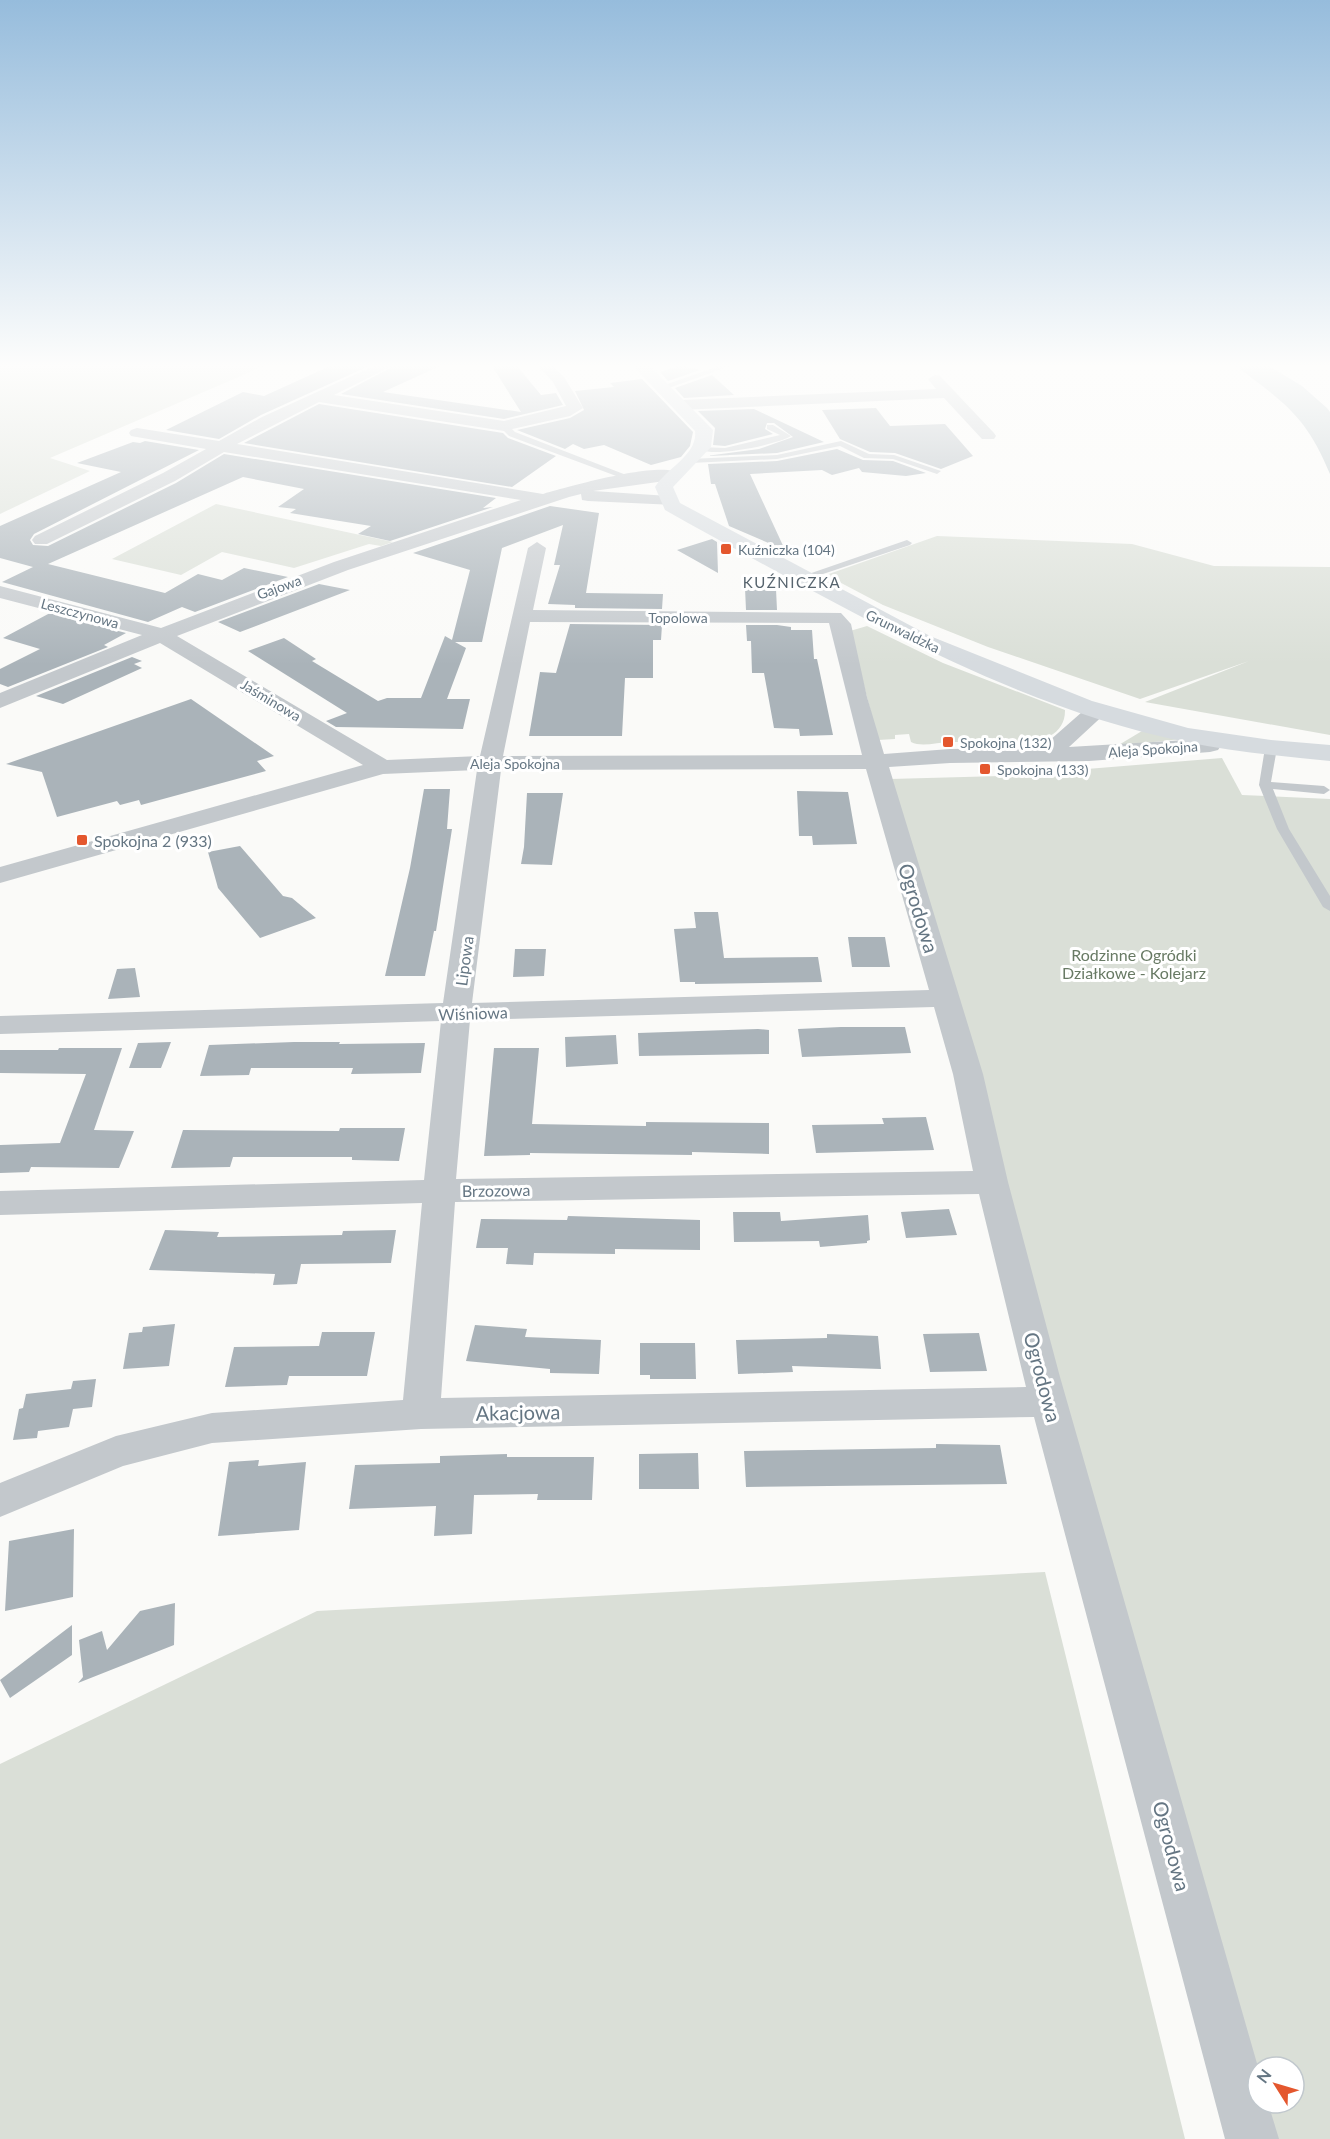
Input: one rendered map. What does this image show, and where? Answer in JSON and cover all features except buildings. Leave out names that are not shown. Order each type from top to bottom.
[{"type":"street","points":[[41,540],[187,466]]},
{"type":"street","points":[[336,466],[544,499]]},
{"type":"street","points":[[669,501],[664,488],[672,475],[683,466]]},
{"type":"street","name":"Gajowa","points":[[596,492],[630,478],[672,475]]},
{"type":"street","name":"Gajowa","points":[[0,701],[160,634],[320,572],[544,499],[565,494],[596,492],[669,501]]},
{"type":"street","name":"Grunwaldzka","points":[[669,501],[695,519],[802,578],[922,641],[973,664],[1136,722],[1214,740],[1330,753]]},
{"type":"street","name":"Lipowa","points":[[422,1414],[439,1191],[457,1013],[491,763],[537,548]]},
{"type":"street","name":"Leszczynowa","points":[[0,592],[160,634]]},
{"type":"street","name":"Topolowa","points":[[522,616],[834,617]]},
{"type":"street","name":"Ogrodowa","points":[[834,617],[840,624],[856,697],[968,1074],[992,1182],[1048,1402],[1252,2139]]},
{"type":"street","name":"Jaśminowa","points":[[160,634],[382,766]]},
{"type":"street","points":[[1044,756],[1098,710]]},
{"type":"street","name":"Aleja Spokojna","points":[[1089,754],[1136,722]]},
{"type":"street","name":"Aleja Spokojna","points":[[0,875],[382,766],[491,763],[841,764],[950,756],[1089,754],[1210,745],[1214,740]]},
{"type":"street","name":"Wiśniowa","points":[[0,1025],[946,998]]},
{"type":"street","name":"Brzozowa","points":[[0,1203],[439,1191],[992,1182]]},
{"type":"street","name":"Akacjowa","points":[[0,1500],[116,1452],[213,1428],[422,1414],[1048,1402]]},
{"type":"lane","points":[[597,466],[630,478]]},
{"type":"lane","points":[[921,466],[937,471]]},
{"type":"lane","points":[[802,578],[908,543]]},
{"type":"lane","points":[[1271,748],[1265,784],[1283,829],[1330,907]]},
{"type":"lane","points":[[1265,784],[1324,790]]},
{"type":"green space","points":[[0,466],[74,466],[90,471],[0,514]]},
{"type":"green space","points":[[216,504],[393,542],[381,546],[369,544],[294,568],[222,552],[181,575],[112,559]]},
{"type":"green space","points":[[937,536],[1132,544],[1214,566],[1330,567],[1330,735],[1145,702],[1249,661],[1140,699],[988,647],[883,605],[826,575]]},
{"type":"green space","points":[[867,626],[943,663],[1065,710],[1062,725],[1052,735],[1020,744],[948,742],[916,744],[911,742],[909,734],[895,735],[895,739],[878,740],[850,631]]},
{"type":"green space","points":[[1142,731],[1181,739],[1117,746]]},
{"type":"green space","name":"Rodzinne Ogródki Działkowe - Kolejarz","points":[[1222,758],[1242,795],[1330,799],[1330,2139],[1232,2139],[890,779],[1001,776]]},
{"type":"green space","points":[[1045,1572],[1185,2139],[0,2139],[0,1764],[317,1611]]},
{"type":"place","name":"Kuźniczka (104)","points":[[726,549]]},
{"type":"place","name":"Spokojna (132)","points":[[948,742]]},
{"type":"place","name":"Spokojna (133)","points":[[985,769]]},
{"type":"place","name":"Spokojna 2 (933)","points":[[82,840]]},
{"type":"district","name":"KUŹNICZKA","points":[[792,582]]}]
